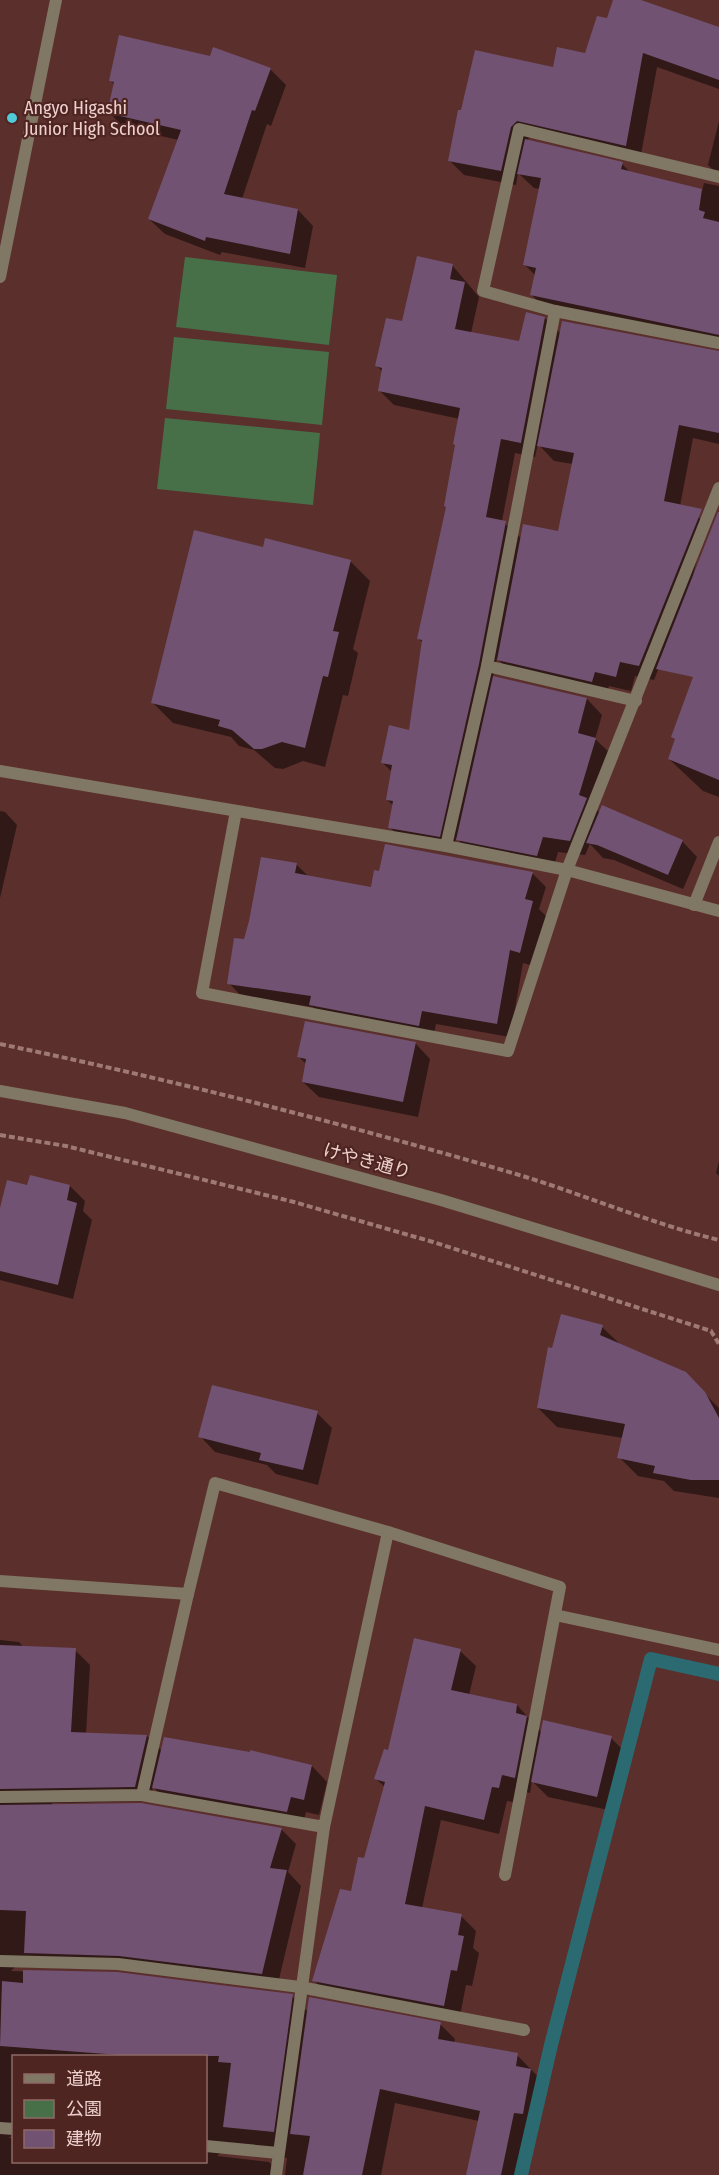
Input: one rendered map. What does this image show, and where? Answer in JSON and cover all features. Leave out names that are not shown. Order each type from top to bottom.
[{"type":"street","points":[[0,278],[56,0]]},
{"type":"street","points":[[719,177],[519,129],[483,291],[555,311],[719,343]]},
{"type":"street","points":[[446,846],[486,666],[555,311]]},
{"type":"street","points":[[236,811],[202,993],[508,1051],[567,870],[719,488]]},
{"type":"street","points":[[486,666],[636,701]]},
{"type":"street","points":[[0,771],[446,846],[567,870],[719,911]]},
{"type":"street","points":[[694,905],[719,842]]},
{"type":"street","name":"けやき通り","points":[[0,1091],[136,1116],[441,1200],[719,1285]]},
{"type":"street","points":[[142,1795],[215,1483],[388,1532],[560,1587],[505,1875]]},
{"type":"street","points":[[276,2175],[300,1987],[324,1827],[388,1532]]},
{"type":"street","points":[[0,1581],[188,1594]]},
{"type":"street","points":[[555,1615],[719,1650]]},
{"type":"street","points":[[0,1797],[142,1795],[324,1827]]},
{"type":"street","points":[[0,1961],[118,1964],[300,1987],[524,2030]]},
{"type":"street","points":[[207,2146],[278,2153]]},
{"type":"path","points":[[0,1044],[94,1064],[329,1121],[542,1182],[719,1240]]},
{"type":"path","points":[[0,1135],[66,1146],[181,1173],[433,1242],[711,1331],[719,1344]]},
{"type":"green space","points":[[185,257],[337,275],[329,345],[176,327]]},
{"type":"green space","points":[[174,337],[329,352],[322,425],[166,409]]},
{"type":"green space","points":[[165,418],[320,433],[313,505],[157,489]]},
{"type":"building","points":[[613,0],[641,0],[719,27],[719,80],[643,53],[626,146],[517,121],[511,127],[501,171],[448,161],[458,110],[461,110],[475,50],[553,67],[557,47],[585,53],[597,16],[607,18]]},
{"type":"building","points":[[119,35],[210,56],[213,47],[271,68],[255,111],[252,110],[224,194],[298,209],[290,254],[206,237],[205,241],[148,219],[181,130],[107,113],[114,82],[109,81]]},
{"type":"building","points":[[525,139],[623,162],[621,169],[702,189],[699,210],[705,212],[703,218],[719,222],[719,335],[530,295],[536,268],[523,265],[541,178],[517,174]]},
{"type":"building","points":[[417,256],[453,264],[450,279],[465,282],[455,329],[519,341],[526,312],[545,317],[521,443],[501,439],[486,517],[506,521],[479,664],[440,837],[388,828],[393,801],[386,800],[392,765],[381,763],[389,725],[409,730],[422,640],[417,639],[446,507],[444,506],[460,408],[378,391],[382,368],[375,366],[386,318],[402,321]]},
{"type":"building","points":[[562,321],[719,351],[719,433],[679,425],[664,501],[702,509],[639,666],[620,662],[616,677],[595,672],[592,682],[497,660],[523,524],[558,531],[574,453],[537,446]]},
{"type":"building","points":[[718,512],[719,780],[668,759],[675,739],[671,737],[693,677],[656,669]]},
{"type":"building","points":[[194,530],[263,547],[265,538],[351,560],[333,631],[339,632],[328,677],[323,676],[305,748],[282,742],[262,749],[254,749],[232,730],[218,726],[220,720],[151,703]]},
{"type":"building","points":[[493,676],[587,698],[578,733],[596,738],[579,795],[587,798],[570,841],[543,837],[537,856],[456,840]]},
{"type":"building","points":[[602,805],[683,840],[668,875],[597,845],[586,843]]},
{"type":"building","points":[[385,844],[533,872],[525,899],[533,901],[520,953],[510,950],[497,1024],[422,1011],[419,1026],[309,1005],[311,996],[227,984],[234,938],[244,939],[261,857],[297,863],[295,873],[371,887],[374,870],[379,871]]},
{"type":"building","points":[[305,1021],[416,1042],[403,1102],[302,1082],[306,1059],[297,1057]]},
{"type":"building","points":[[30,1175],[70,1185],[67,1200],[77,1203],[58,1285],[0,1271],[0,1208],[7,1180],[27,1185]]},
{"type":"building","points":[[561,1314],[603,1325],[600,1335],[686,1372],[705,1392],[719,1418],[719,1480],[691,1480],[653,1473],[655,1466],[617,1458],[625,1424],[537,1408],[548,1347],[552,1348]]},
{"type":"building","points":[[212,1385],[318,1411],[303,1470],[259,1460],[261,1453],[198,1437]]},
{"type":"building","points":[[414,1638],[461,1649],[451,1690],[517,1704],[516,1713],[527,1716],[515,1778],[502,1775],[499,1788],[492,1787],[484,1820],[425,1806],[405,1904],[462,1914],[458,1935],[464,1936],[457,1971],[451,1970],[444,2006],[312,1981],[340,1889],[351,1891],[358,1857],[364,1858],[385,1782],[374,1779],[384,1749],[388,1750]]},
{"type":"building","points":[[0,1645],[76,1648],[71,1732],[147,1735],[135,1787],[0,1789]]},
{"type":"building","points":[[543,1720],[612,1736],[597,1797],[531,1782]]},
{"type":"building","points":[[164,1737],[250,1752],[250,1750],[312,1765],[304,1800],[291,1797],[287,1812],[152,1788]]},
{"type":"building","points":[[141,1803],[282,1828],[270,1868],[287,1870],[262,1974],[119,1956],[24,1953],[26,1911],[0,1910],[0,1805]]},
{"type":"building","points":[[23,1970],[117,1972],[293,1994],[274,2132],[223,2127],[231,2063],[218,2062],[219,2056],[120,2055],[0,2046],[2,1981],[23,1983]]},
{"type":"building","points":[[309,1997],[441,2022],[438,2039],[518,2053],[516,2066],[531,2069],[523,2114],[514,2113],[501,2175],[466,2175],[480,2111],[380,2089],[362,2175],[303,2175],[310,2136],[290,2134]]},
{"type":"waterway","points":[[521,2175],[551,2045],[651,1659],[719,1674]]},
{"type":"place","name":"Angyo Higashi Junior High School","points":[[12,118]]}]
